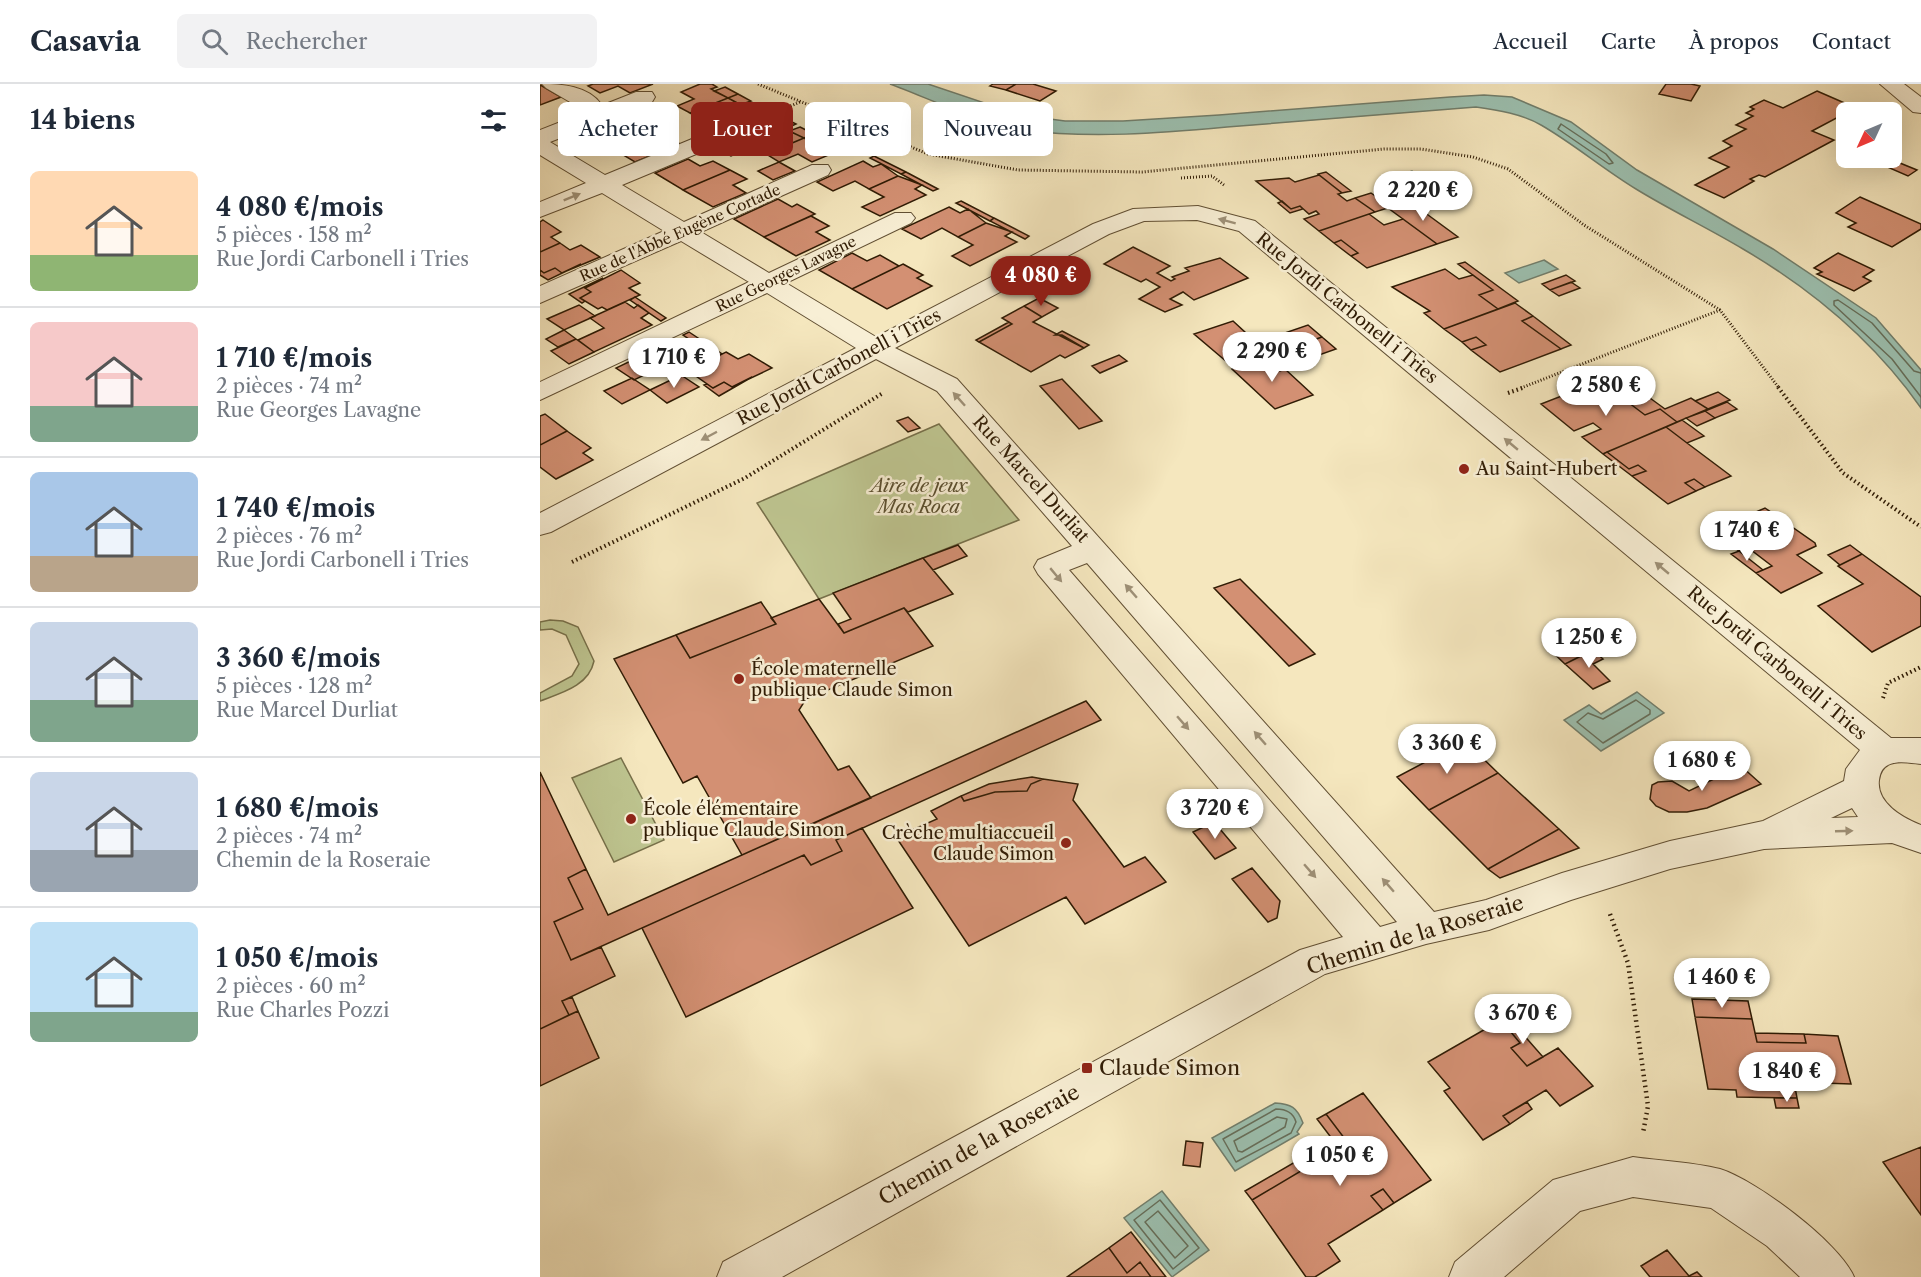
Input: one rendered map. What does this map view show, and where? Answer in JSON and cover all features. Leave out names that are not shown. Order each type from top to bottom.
[{"type":"street","points":[[553,84],[586,102]]},
{"type":"street","points":[[1891,84],[1921,107]]},
{"type":"street","points":[[540,138],[644,97]]},
{"type":"street","name":"Rue Marcel Durliat","points":[[540,145],[874,348],[947,385],[1094,549],[1426,929]]},
{"type":"street","points":[[540,210],[691,148]]},
{"type":"street","name":"Rue de l'Abbé Eugène Cortade","points":[[540,296],[820,170]]},
{"type":"street","name":"Rue Jordi Carbonell i Tries","points":[[540,525],[1101,229],[1141,214],[1198,213],[1247,226],[1468,408],[1909,750]]},
{"type":"street","name":"Rue Georges Lavagne","points":[[540,392],[903,218]]},
{"type":"street","points":[[1094,549],[1049,567],[1372,944]]},
{"type":"street","points":[[1908,834],[1878,817],[1865,803],[1859,789],[1859,777],[1864,766],[1873,758],[1909,750]]},
{"type":"street","name":"Chemin de la Roseraie","points":[[1764,835],[1859,789]]},
{"type":"street","name":"Chemin de la Roseraie","points":[[739,1277],[1314,961],[1426,929],[1489,915],[1562,888],[1670,855],[1764,835],[1908,834]]},
{"type":"street","points":[[1471,1277],[1568,1194],[1633,1178],[1719,1189],[1783,1231],[1832,1277]]},
{"type":"path","points":[[758,84],[928,154],[1018,170],[1142,172],[1384,149],[1421,149],[1473,157],[1508,169],[1584,225],[1720,310],[1843,473],[1921,527]]},
{"type":"path","points":[[1142,172],[1142,182]]},
{"type":"path","points":[[1468,408],[1720,310]]},
{"type":"path","points":[[572,562],[744,478],[920,371]]},
{"type":"path","points":[[1909,750],[1879,709],[1888,683],[1921,667]]},
{"type":"path","points":[[1610,912],[1628,963],[1648,1106],[1633,1178]]},
{"type":"green space","name":"Aire de jeux Mas Roca","points":[[939,424],[1019,520],[819,599],[757,503]]},
{"type":"green space","points":[[563,621],[578,627],[594,661],[591,670],[580,683],[540,701],[540,693],[572,676],[579,664],[566,635],[552,629],[540,630],[540,622]]},
{"type":"green space","points":[[621,758],[664,840],[614,862],[572,778]]},
{"type":"water","points":[[890,84],[928,84],[981,102],[936,102]]},
{"type":"water","points":[[1484,95],[1512,97],[1571,122],[1637,170],[1773,249],[1876,318],[1921,370],[1921,408],[1903,384],[1862,339],[1841,319],[1794,282],[1743,249],[1636,189],[1541,125],[1518,115],[1476,107],[1177,131],[1053,133],[1053,119],[1123,121],[1450,97]]},
{"type":"water","points":[[1412,171],[1424,179],[1389,191],[1378,182]]},
{"type":"water","points":[[1544,260],[1558,269],[1519,283],[1505,273]]},
{"type":"water","points":[[1637,692],[1664,713],[1601,751],[1564,720],[1589,705],[1601,714]]},
{"type":"water","points":[[1275,1103],[1285,1104],[1296,1110],[1303,1123],[1297,1132],[1299,1134],[1235,1171],[1212,1138]]},
{"type":"water","points":[[1162,1191],[1209,1250],[1172,1277],[1124,1218]]},
{"type":"building","points":[[593,84],[653,84],[630,93],[618,86],[600,93],[588,86]]},
{"type":"building","points":[[700,84],[712,84],[717,87],[711,89],[728,98],[718,102],[691,102],[690,113],[679,105],[694,99],[681,92]]},
{"type":"building","points":[[1016,84],[1006,90],[990,86]]},
{"type":"building","points":[[1016,84],[1033,84],[1056,91],[1040,101],[1006,90]]},
{"type":"building","points":[[1666,84],[1700,86],[1691,101],[1659,94]]},
{"type":"building","points":[[540,85],[561,97],[540,105]]},
{"type":"building","points":[[725,87],[738,94],[728,98],[714,91]]},
{"type":"building","points":[[1817,91],[1842,102],[1836,102],[1836,118],[1812,131],[1834,140],[1765,177],[1759,175],[1750,179],[1754,181],[1724,198],[1695,185],[1729,167],[1709,158],[1732,146],[1723,141],[1746,129],[1736,125],[1753,116],[1746,113],[1754,109],[1750,107],[1764,100],[1783,108]]},
{"type":"building","points":[[738,94],[751,101],[735,102],[728,98]]},
{"type":"building","points":[[728,98],[736,102],[718,102]]},
{"type":"building","points":[[800,127],[805,130],[805,138],[793,133],[793,130]]},
{"type":"building","points":[[793,133],[804,138],[793,143]]},
{"type":"building","points":[[804,138],[805,156],[826,156],[812,162],[798,154],[779,162],[769,156],[793,156],[793,143]]},
{"type":"building","points":[[625,156],[650,156],[635,162]]},
{"type":"building","points":[[874,156],[906,172],[901,174],[870,158]]},
{"type":"building","points":[[688,159],[700,166],[713,161],[730,170],[683,190],[655,173]]},
{"type":"building","points":[[863,161],[873,167],[881,164],[898,176],[869,189],[855,181],[833,191],[817,182]]},
{"type":"building","points":[[779,162],[795,171],[773,180],[758,171]]},
{"type":"building","points":[[1902,164],[1917,170],[1908,176],[1890,168],[1902,168]]},
{"type":"building","points":[[730,170],[747,179],[733,185],[746,193],[713,207],[683,190]]},
{"type":"building","points":[[906,172],[938,189],[933,191],[901,174]]},
{"type":"building","points":[[1326,172],[1351,191],[1342,193],[1318,174]]},
{"type":"building","points":[[1319,175],[1342,193],[1338,194],[1347,201],[1355,198],[1375,212],[1319,231],[1304,219],[1319,214],[1316,211],[1309,214],[1300,206],[1291,209],[1256,181],[1289,178],[1295,182]]},
{"type":"building","points":[[898,176],[922,185],[915,189],[926,195],[880,216],[862,207],[884,197],[869,189]]},
{"type":"building","points":[[1454,186],[1462,192],[1442,198],[1435,193]]},
{"type":"building","points":[[1424,188],[1432,194],[1412,200],[1404,195]]},
{"type":"building","points":[[1371,193],[1391,207],[1375,212],[1355,198]]},
{"type":"building","points":[[1860,197],[1921,224],[1921,229],[1892,247],[1848,227],[1856,223],[1836,213]]},
{"type":"building","points":[[778,199],[792,207],[797,204],[815,214],[764,237],[734,219]]},
{"type":"building","points":[[961,201],[994,218],[990,221],[956,203]]},
{"type":"building","points":[[1282,201],[1291,209],[1300,206],[1303,209],[1290,213],[1278,203]]},
{"type":"building","points":[[1409,201],[1458,237],[1437,244],[1388,208]]},
{"type":"building","points":[[949,207],[960,213],[968,209],[986,223],[958,237],[942,228],[921,239],[902,229]]},
{"type":"building","points":[[1369,214],[1384,225],[1403,219],[1437,244],[1367,268],[1351,256],[1358,253],[1341,240],[1334,243],[1319,231]]},
{"type":"building","points":[[811,216],[829,226],[816,232],[830,240],[796,256],[764,237]]},
{"type":"building","points":[[994,218],[1029,236],[1025,239],[990,221]]},
{"type":"building","points":[[543,220],[561,232],[551,237],[560,243],[540,252],[540,222]]},
{"type":"building","points":[[986,223],[1012,232],[1005,236],[1017,242],[970,266],[952,256],[973,245],[958,237]]},
{"type":"building","points":[[1341,240],[1358,253],[1351,256],[1334,243]]},
{"type":"building","points":[[560,243],[570,250],[581,245],[600,257],[562,273],[555,268],[544,273],[540,270],[540,252]]},
{"type":"building","points":[[1133,247],[1170,266],[1157,273],[1171,281],[1175,279],[1172,277],[1189,271],[1185,268],[1220,258],[1248,278],[1194,300],[1183,292],[1170,299],[1182,305],[1165,312],[1139,299],[1160,287],[1146,279],[1141,282],[1104,264]]},
{"type":"building","points":[[852,253],[867,261],[880,255],[899,266],[852,289],[819,270]]},
{"type":"building","points":[[1838,253],[1874,270],[1863,277],[1871,281],[1854,291],[1817,274],[1822,272],[1814,268]]},
{"type":"building","points":[[1465,262],[1518,301],[1498,309],[1479,295],[1493,290],[1458,264]]},
{"type":"building","points":[[581,264],[548,280],[540,275],[540,270],[544,273],[555,268],[562,273]]},
{"type":"building","points":[[903,264],[923,275],[917,278],[932,286],[887,309],[852,289]]},
{"type":"building","points":[[1445,269],[1459,279],[1473,275],[1493,290],[1479,295],[1498,309],[1444,329],[1424,313],[1430,311],[1392,287]]},
{"type":"building","points":[[621,270],[640,283],[629,288],[640,295],[607,310],[602,307],[598,309],[580,298],[591,292],[585,288]]},
{"type":"building","points":[[1566,275],[1575,281],[1550,290],[1542,284]]},
{"type":"building","points":[[603,278],[585,288],[591,292],[580,298],[585,301],[582,303],[569,294]]},
{"type":"building","points":[[1571,282],[1580,288],[1559,296],[1550,290]]},
{"type":"building","points":[[635,297],[666,318],[661,321],[630,300]]},
{"type":"building","points":[[1039,298],[1058,308],[1042,317],[1024,306]]},
{"type":"building","points":[[625,302],[634,308],[638,305],[649,313],[641,318],[652,325],[594,352],[578,340],[604,328],[590,318]]},
{"type":"building","points":[[1515,303],[1533,316],[1522,321],[1561,349],[1500,372],[1471,350],[1486,345],[1476,337],[1462,342],[1444,329]]},
{"type":"building","points":[[579,305],[595,316],[564,330],[547,319]]},
{"type":"building","points":[[1024,306],[1042,317],[1033,322],[1084,348],[1065,358],[1060,355],[1031,372],[979,342],[1012,324],[1002,318]]},
{"type":"building","points":[[1533,316],[1571,345],[1561,349],[1522,321]]},
{"type":"building","points":[[1233,321],[1258,344],[1262,342],[1274,354],[1234,368],[1194,334]]},
{"type":"building","points":[[1009,322],[1012,324],[979,342],[976,340]]},
{"type":"building","points":[[1308,325],[1322,337],[1290,348],[1276,336]]},
{"type":"building","points":[[564,330],[576,339],[558,347],[546,339]]},
{"type":"building","points":[[1062,331],[1089,345],[1084,348],[1062,335],[1055,335]]},
{"type":"building","points":[[689,332],[722,354],[716,357],[683,335]]},
{"type":"building","points":[[1322,337],[1336,349],[1305,360],[1292,348]]},
{"type":"building","points":[[1476,337],[1486,345],[1471,350],[1462,342]]},
{"type":"building","points":[[576,339],[594,352],[569,364],[551,351]]},
{"type":"building","points":[[674,340],[685,347],[694,343],[707,351],[702,353],[712,359],[676,377],[661,367],[634,380],[616,368]]},
{"type":"building","points":[[726,352],[738,359],[749,354],[772,368],[732,387],[724,382],[713,388],[693,374],[698,372],[694,368]]},
{"type":"building","points":[[1119,355],[1127,361],[1100,373],[1092,366]]},
{"type":"building","points":[[1265,357],[1280,371],[1285,369],[1313,395],[1275,409],[1232,369]]},
{"type":"building","points":[[1617,374],[1665,409],[1691,398],[1708,409],[1677,422],[1660,409],[1645,415],[1600,381]]},
{"type":"building","points":[[681,375],[699,387],[667,403],[650,390]]},
{"type":"building","points":[[752,377],[719,396],[704,385],[707,384],[713,388],[724,382],[732,387]]},
{"type":"building","points":[[632,378],[650,390],[622,404],[604,391]]},
{"type":"building","points":[[1062,379],[1102,421],[1079,429],[1040,386]]},
{"type":"building","points":[[1600,381],[1645,415],[1660,409],[1677,422],[1603,454],[1582,437],[1601,429],[1593,423],[1574,431],[1541,404]]},
{"type":"building","points":[[1718,392],[1730,400],[1708,409],[1695,401]]},
{"type":"building","points":[[1727,402],[1737,409],[1715,418],[1705,411]]},
{"type":"building","points":[[1705,411],[1715,418],[1697,426],[1686,418]]},
{"type":"building","points":[[545,414],[567,431],[540,445],[540,416]]},
{"type":"building","points":[[908,417],[920,428],[908,432],[897,421]]},
{"type":"building","points":[[1682,420],[1704,436],[1687,443],[1666,427]]},
{"type":"building","points":[[1666,427],[1731,476],[1705,487],[1694,479],[1685,483],[1696,491],[1668,504],[1632,476],[1646,471],[1638,465],[1629,469],[1607,452]]},
{"type":"building","points":[[567,431],[591,448],[583,453],[593,460],[556,479],[540,467],[540,445]]},
{"type":"building","points":[[1607,452],[1629,469],[1638,465],[1646,471],[1632,476],[1603,454]]},
{"type":"building","points":[[1694,479],[1705,487],[1696,491],[1685,483]]},
{"type":"building","points":[[1765,508],[1815,543],[1816,546],[1797,555],[1822,573],[1781,593],[1756,573],[1772,566],[1747,547],[1739,551],[1713,531]]},
{"type":"building","points":[[958,545],[967,556],[933,570],[923,558]]},
{"type":"building","points":[[1850,545],[1862,554],[1840,565],[1828,555]]},
{"type":"building","points":[[1739,551],[1763,570],[1756,573],[1731,554]]},
{"type":"building","points":[[1862,554],[1921,597],[1921,626],[1872,652],[1818,606],[1863,584],[1838,566]]},
{"type":"building","points":[[923,558],[953,594],[908,612],[904,608],[844,633],[838,624],[851,619],[833,593]]},
{"type":"building","points":[[1240,579],[1315,654],[1289,666],[1214,588]]},
{"type":"building","name":"École maternelle publique Claude Simon","points":[[819,599],[844,633],[904,608],[933,646],[806,699],[799,710],[838,770],[849,766],[871,798],[742,855],[697,776],[683,783],[614,659],[676,635],[690,658],[776,624],[771,618]]},
{"type":"building","points":[[761,602],[776,624],[690,658],[676,635]]},
{"type":"building","points":[[1575,634],[1593,650],[1565,664],[1547,647]]},
{"type":"building","points":[[1593,650],[1603,659],[1593,664],[1610,681],[1593,689],[1565,664]]},
{"type":"building","points":[[1086,701],[1101,720],[836,840],[842,851],[811,865],[804,855],[571,960],[554,922],[583,909],[568,878],[586,869],[608,915]]},
{"type":"building","points":[[1465,741],[1498,773],[1429,810],[1397,777]]},
{"type":"building","points":[[1741,766],[1761,784],[1707,808],[1687,812],[1669,812],[1656,806],[1650,799],[1652,785],[1658,782],[1672,781],[1689,791]]},
{"type":"building","points":[[540,772],[586,869],[568,878],[583,909],[554,922],[571,960],[601,947],[615,976],[562,1001],[569,1015],[540,1029]]},
{"type":"building","points":[[1498,773],[1559,829],[1488,869],[1429,810]]},
{"type":"building","points":[[1032,777],[1043,779],[1031,784],[1027,791],[995,792],[964,801],[961,796],[989,784]]},
{"type":"building","name":"Crèche multiaccueil Claude Simon","points":[[1043,779],[1078,784],[1073,800],[1124,867],[1145,857],[1166,882],[1085,924],[1066,897],[969,946],[896,837],[937,819],[931,811],[961,796],[964,801],[995,792],[1027,791],[1031,784]]},
{"type":"building","points":[[1214,822],[1236,848],[1215,859],[1193,832]]},
{"type":"building","points":[[862,828],[913,908],[686,1017],[642,928],[804,855],[811,865],[842,851],[836,840]]},
{"type":"building","points":[[1559,829],[1579,848],[1500,878],[1488,869]]},
{"type":"building","points":[[1252,868],[1280,901],[1277,918],[1268,922],[1232,879]]},
{"type":"building","points":[[572,997],[578,1011],[569,1015],[562,1001]]},
{"type":"building","points":[[1692,999],[1748,1001],[1752,1019],[1695,1017]]},
{"type":"building","points":[[578,1011],[599,1058],[540,1086],[540,1029]]},
{"type":"building","points":[[1507,1016],[1543,1057],[1527,1066],[1511,1048],[1520,1043],[1501,1020]]},
{"type":"building","points":[[1695,1017],[1752,1019],[1757,1042],[1806,1043],[1804,1034],[1838,1036],[1851,1084],[1794,1082],[1797,1098],[1737,1097],[1736,1090],[1708,1089]]},
{"type":"building","points":[[1501,1020],[1520,1043],[1511,1048],[1527,1066],[1558,1048],[1593,1086],[1560,1106],[1546,1090],[1503,1116],[1510,1124],[1483,1140],[1444,1091],[1450,1088],[1428,1062]]},
{"type":"building","points":[[1755,1033],[1804,1034],[1806,1043],[1757,1042]]},
{"type":"building","points":[[1363,1093],[1431,1180],[1394,1203],[1383,1189],[1371,1196],[1383,1210],[1328,1244],[1340,1261],[1315,1277],[1306,1277],[1252,1200],[1348,1143],[1326,1114]]},
{"type":"building","points":[[1774,1098],[1797,1098],[1799,1108],[1776,1108]]},
{"type":"building","points":[[1527,1102],[1532,1109],[1510,1124],[1503,1116]]},
{"type":"building","points":[[1326,1114],[1348,1143],[1252,1200],[1245,1191],[1333,1140],[1317,1119]]},
{"type":"building","points":[[1186,1141],[1203,1143],[1200,1167],[1183,1165]]},
{"type":"building","points":[[1921,1147],[1921,1215],[1883,1162]]},
{"type":"building","points":[[1383,1189],[1394,1203],[1383,1210],[1371,1196]]},
{"type":"building","points":[[1131,1232],[1166,1277],[1151,1277],[1140,1262],[1127,1273],[1109,1248]]},
{"type":"building","points":[[1109,1248],[1127,1273],[1140,1262],[1151,1277],[1067,1277]]},
{"type":"building","points":[[1667,1250],[1689,1276],[1697,1272],[1702,1277],[1650,1277],[1641,1266]]},
{"type":"place","name":"Au Saint-Hubert","points":[[1464,469]]},
{"type":"place","name":"École maternelle publique Claude Simon","points":[[739,679]]},
{"type":"place","name":"École élémentaire publique Claude Simon","points":[[631,819]]},
{"type":"place","name":"Crèche multiaccueil Claude Simon","points":[[1066,843]]},
{"type":"place","name":"Claude Simon","points":[[1087,1068]]}]
